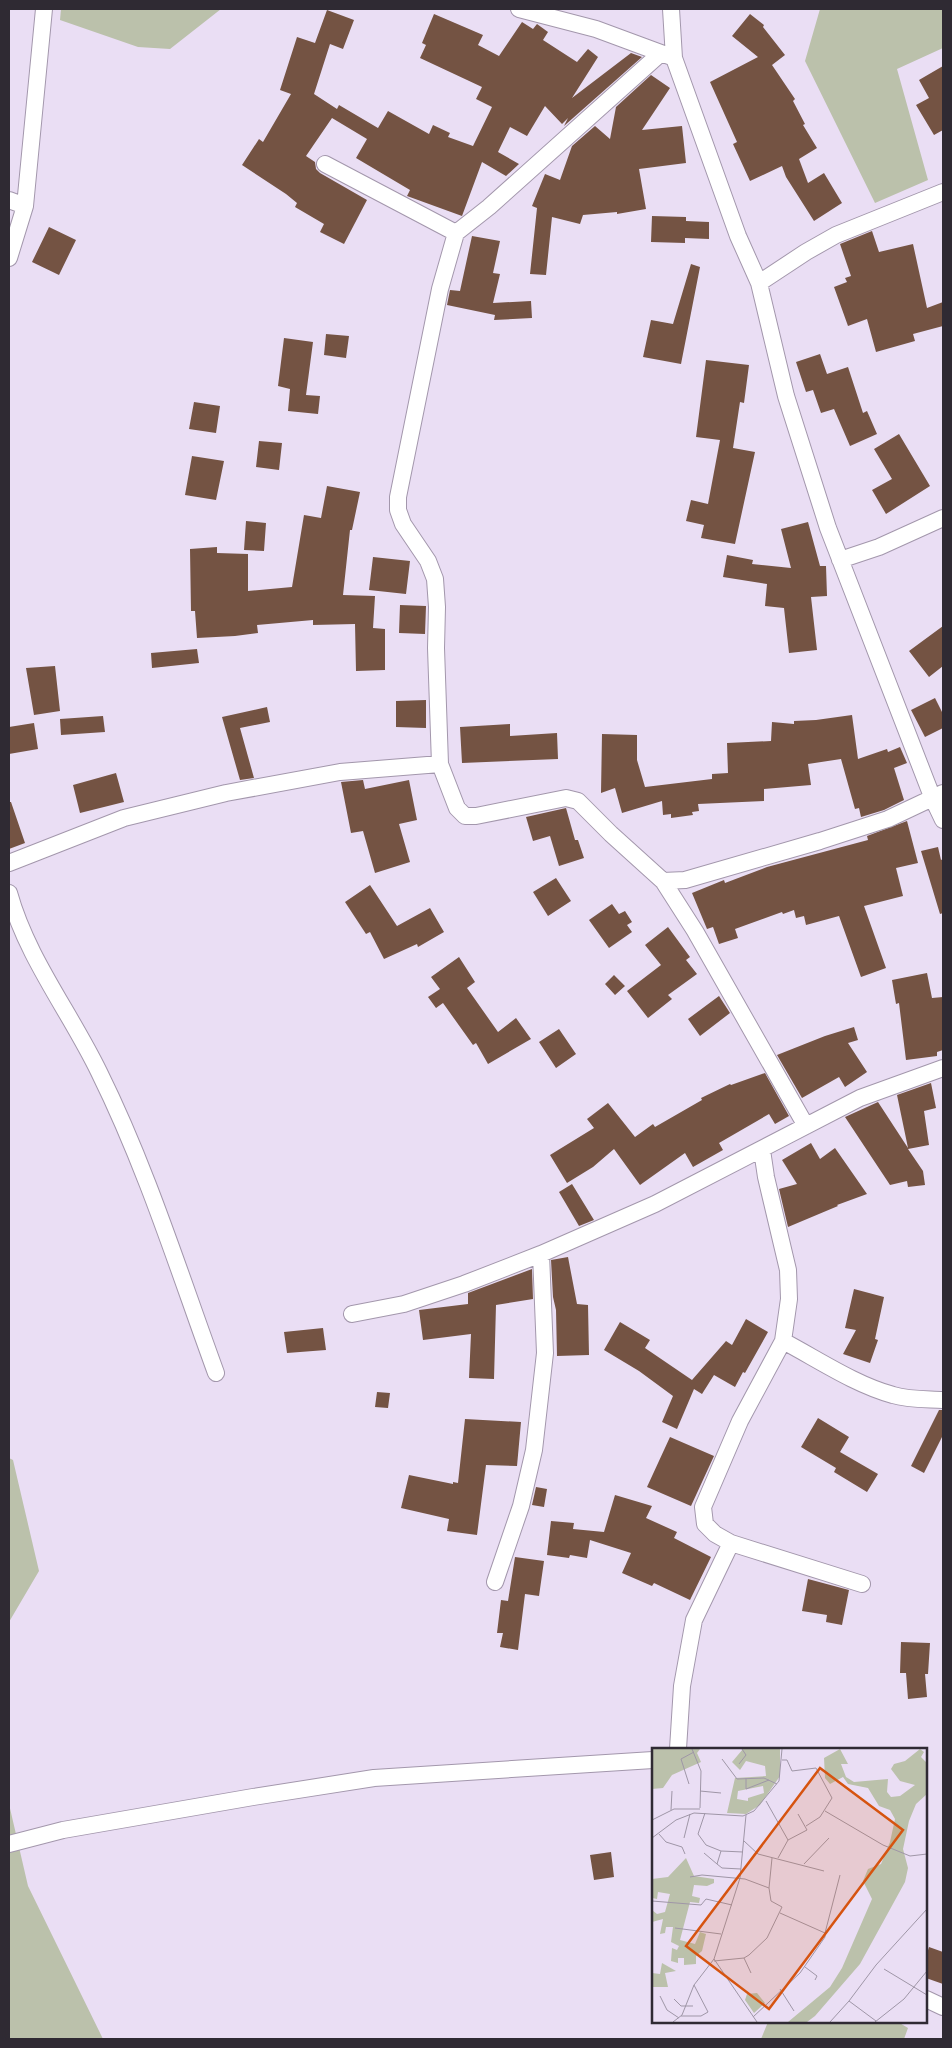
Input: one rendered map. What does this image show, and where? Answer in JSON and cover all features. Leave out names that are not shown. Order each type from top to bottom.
[{"type":"street","points":[[9,258],[25,206],[44,9]]},
{"type":"street","points":[[519,9],[596,29],[667,55]]},
{"type":"street","points":[[671,9],[667,55],[738,236],[759,283],[786,396],[840,560],[938,796],[943,820]]},
{"type":"street","points":[[667,55],[456,233],[440,290],[398,497],[398,510],[404,524],[428,561],[435,579],[440,764],[457,808],[465,816],[476,816],[566,798],[578,801],[663,881],[695,931],[806,1126]]},
{"type":"street","points":[[325,164],[456,233]]},
{"type":"street","points":[[759,283],[836,235],[943,192]]},
{"type":"street","points":[[9,200],[25,206]]},
{"type":"street","points":[[840,560],[879,547],[943,518]]},
{"type":"street","points":[[9,863],[124,818],[226,793],[340,772],[440,764]]},
{"type":"street","points":[[663,881],[685,880],[820,841],[888,819],[938,796]]},
{"type":"street","points":[[9,893],[26,940],[99,1071],[136,1154],[216,1373]]},
{"type":"street","points":[[352,1314],[404,1304],[464,1284],[541,1254],[655,1204],[860,1098],[943,1068]]},
{"type":"street","points":[[762,1150],[767,1186],[788,1270],[789,1298],[783,1341],[740,1421],[703,1507],[705,1524],[730,1543],[862,1584]]},
{"type":"street","points":[[495,1582],[521,1506],[534,1450],[545,1353],[541,1254]]},
{"type":"street","points":[[783,1341],[851,1378],[894,1395],[943,1400]]},
{"type":"street","points":[[678,1748],[682,1686],[694,1620],[730,1543]]},
{"type":"street","points":[[9,1844],[73,1828],[254,1796],[374,1778],[652,1760]]},
{"type":"street","points":[[927,1999],[943,2007]]},
{"type":"green space","points":[[61,9],[221,9],[170,49],[138,47],[60,20]]},
{"type":"green space","points":[[820,9],[943,9],[943,48],[897,69],[928,180],[875,203],[805,61]]},
{"type":"green space","points":[[9,1458],[13,1460],[39,1571],[9,1622]]},
{"type":"green space","points":[[9,1804],[28,1886],[103,2039],[9,2039]]},
{"type":"green space","points":[[768,2023],[900,2023],[908,2028],[904,2039],[761,2039]]},
{"type":"building","points":[[327,10],[354,20],[343,49],[330,44],[314,94],[337,109],[339,105],[378,128],[388,111],[429,134],[433,125],[450,133],[448,137],[473,146],[492,107],[476,99],[482,87],[420,58],[426,45],[422,43],[434,14],[483,35],[478,45],[499,56],[522,22],[533,29],[537,24],[548,32],[543,40],[577,62],[588,49],[598,57],[572,98],[631,53],[642,57],[564,126],[568,118],[562,124],[545,106],[527,136],[510,127],[498,152],[519,164],[506,176],[482,162],[462,216],[407,196],[410,190],[356,158],[367,139],[332,118],[306,156],[315,162],[316,169],[320,173],[367,200],[344,244],[320,232],[324,224],[295,207],[297,203],[286,194],[242,165],[259,139],[263,142],[291,94],[280,90],[297,37],[315,43]]},
{"type":"building","points":[[750,14],[764,25],[763,27],[785,55],[772,65],[795,99],[793,101],[805,124],[803,125],[817,148],[799,159],[808,183],[824,173],[842,203],[814,221],[786,177],[782,166],[750,181],[733,144],[737,142],[710,82],[758,57],[732,36]]},
{"type":"building","points":[[943,66],[943,130],[934,135],[916,105],[929,98],[919,80]]},
{"type":"building","points":[[651,75],[670,88],[642,130],[682,126],[686,163],[639,169],[646,209],[617,214],[617,212],[583,215],[580,224],[552,217],[546,275],[530,274],[537,208],[532,206],[545,174],[560,180],[572,146],[595,126],[610,139],[616,107]]},
{"type":"building","points":[[652,216],[686,217],[686,221],[709,222],[709,239],[685,238],[685,243],[651,242]]},
{"type":"building","points":[[49,227],[76,240],[59,275],[32,262]]},
{"type":"building","points":[[872,231],[879,252],[913,244],[927,308],[943,302],[943,326],[913,334],[915,341],[876,352],[867,319],[848,326],[834,287],[847,282],[845,278],[851,276],[840,244]]},
{"type":"building","points":[[472,236],[500,241],[493,273],[500,274],[493,303],[531,301],[532,318],[494,320],[495,315],[447,305],[450,290],[460,291]]},
{"type":"building","points":[[691,264],[700,267],[681,364],[643,357],[651,320],[673,324]]},
{"type":"building","points":[[326,334],[349,336],[346,358],[324,355]]},
{"type":"building","points":[[284,338],[313,342],[306,395],[320,396],[318,414],[288,411],[290,389],[278,386]]},
{"type":"building","points":[[820,354],[827,374],[848,367],[863,413],[867,411],[877,434],[850,446],[834,409],[821,413],[813,390],[806,392],[796,362]]},
{"type":"building","points":[[706,360],[749,365],[744,403],[740,402],[733,448],[755,452],[735,544],[701,538],[704,525],[686,521],[691,500],[708,504],[720,440],[696,437]]},
{"type":"building","points":[[194,402],[220,406],[216,433],[189,429]]},
{"type":"building","points":[[899,434],[930,486],[886,514],[872,490],[892,479],[874,449]]},
{"type":"building","points":[[259,441],[282,443],[279,470],[256,467]]},
{"type":"building","points":[[192,456],[224,461],[216,500],[185,495]]},
{"type":"building","points":[[327,486],[360,492],[352,530],[350,530],[343,595],[375,596],[373,628],[385,629],[385,670],[356,671],[355,624],[313,625],[313,620],[257,625],[258,633],[197,638],[195,611],[191,611],[190,549],[217,547],[217,553],[248,554],[248,591],[292,587],[304,515],[321,518]]},
{"type":"building","points":[[246,521],[266,523],[264,551],[244,550]]},
{"type":"building","points":[[808,522],[820,566],[826,566],[827,596],[811,597],[817,650],[789,653],[784,608],[765,606],[767,584],[723,577],[727,555],[753,560],[752,564],[791,568],[781,529]]},
{"type":"building","points":[[373,557],[410,561],[406,594],[369,590]]},
{"type":"building","points":[[400,605],[426,606],[425,634],[399,633]]},
{"type":"building","points":[[943,626],[943,666],[929,677],[909,651]]},
{"type":"building","points":[[197,649],[199,663],[152,668],[151,653]]},
{"type":"building","points":[[55,666],[60,711],[34,715],[26,668]]},
{"type":"building","points":[[935,698],[943,714],[943,728],[925,737],[911,710]]},
{"type":"building","points":[[426,700],[426,728],[396,727],[396,701]]},
{"type":"building","points":[[267,707],[270,722],[240,728],[254,778],[240,780],[222,717]]},
{"type":"building","points":[[852,715],[858,759],[887,749],[888,752],[900,747],[907,763],[894,768],[904,800],[884,810],[861,817],[859,808],[855,809],[841,759],[808,764],[811,785],[764,789],[764,801],[698,804],[699,811],[692,812],[693,815],[671,818],[671,814],[663,815],[662,801],[622,813],[615,788],[601,793],[602,734],[637,735],[637,760],[645,787],[712,779],[712,774],[728,773],[727,743],[771,741],[772,722],[794,724],[794,721]]},
{"type":"building","points":[[103,716],[105,732],[61,735],[60,719]]},
{"type":"building","points":[[34,723],[38,749],[9,754],[9,727]]},
{"type":"building","points":[[510,724],[510,736],[557,733],[558,759],[462,763],[460,727]]},
{"type":"building","points":[[116,773],[124,802],[80,813],[73,785]]},
{"type":"building","points":[[363,780],[365,789],[409,780],[417,820],[399,824],[410,862],[375,873],[363,831],[351,833],[341,782]]},
{"type":"building","points":[[9,802],[11,802],[25,843],[9,849]]},
{"type":"building","points":[[566,808],[575,840],[578,840],[584,858],[559,866],[550,836],[533,841],[526,817]]},
{"type":"building","points":[[907,821],[918,863],[896,868],[903,896],[864,906],[886,968],[861,977],[839,916],[806,925],[804,916],[796,918],[794,910],[783,914],[782,912],[735,929],[738,938],[719,944],[713,927],[707,929],[692,893],[724,880],[725,883],[767,867],[868,840],[867,836]]},
{"type":"building","points":[[938,847],[941,860],[943,859],[943,913],[940,914],[921,851]]},
{"type":"building","points":[[556,878],[571,901],[548,916],[533,892]]},
{"type":"building","points":[[370,885],[397,926],[430,908],[444,932],[418,947],[417,944],[384,959],[370,932],[366,934],[345,902]]},
{"type":"building","points":[[612,904],[619,914],[625,911],[632,922],[627,925],[632,932],[609,948],[589,920]]},
{"type":"building","points":[[668,927],[690,957],[686,960],[697,974],[668,995],[672,999],[648,1018],[627,991],[661,965],[645,945]]},
{"type":"building","points":[[459,957],[475,982],[467,988],[498,1032],[516,1018],[531,1039],[488,1064],[476,1043],[473,1045],[443,1003],[436,1008],[428,997],[440,989],[431,977]]},
{"type":"building","points":[[927,973],[932,998],[943,997],[943,1050],[937,1052],[937,1056],[906,1060],[899,1003],[896,1004],[892,980]]},
{"type":"building","points":[[614,975],[625,986],[615,995],[605,984]]},
{"type":"building","points":[[719,996],[730,1013],[700,1036],[688,1019]]},
{"type":"building","points":[[854,1027],[858,1040],[848,1043],[867,1072],[845,1087],[839,1077],[802,1098],[777,1055]]},
{"type":"building","points":[[559,1029],[576,1054],[556,1068],[539,1042]]},
{"type":"building","points":[[765,1073],[789,1116],[775,1124],[769,1114],[719,1143],[723,1150],[693,1167],[685,1153],[640,1185],[614,1149],[593,1167],[567,1183],[550,1155],[594,1128],[587,1119],[608,1103],[635,1137],[653,1124],[655,1127],[702,1100],[701,1098],[730,1084]]},
{"type":"building","points":[[931,1083],[936,1108],[924,1111],[929,1145],[908,1149],[923,1171],[925,1185],[908,1187],[907,1181],[890,1185],[845,1117],[878,1102],[908,1148],[897,1095]]},
{"type":"building","points":[[811,1143],[820,1159],[835,1148],[867,1194],[788,1227],[779,1189],[797,1184],[782,1160]]},
{"type":"building","points":[[572,1184],[594,1220],[579,1226],[559,1192]]},
{"type":"building","points":[[568,1257],[577,1304],[588,1305],[589,1355],[557,1356],[556,1310],[553,1297],[551,1260]]},
{"type":"building","points":[[532,1269],[533,1299],[496,1305],[494,1379],[469,1378],[471,1334],[423,1340],[419,1310],[468,1304],[468,1293]]},
{"type":"building","points":[[854,1289],[884,1297],[875,1339],[878,1340],[870,1363],[843,1354],[856,1330],[845,1328]]},
{"type":"building","points":[[746,1319],[768,1332],[745,1373],[743,1372],[735,1387],[714,1375],[702,1394],[694,1389],[677,1429],[662,1422],[673,1396],[639,1371],[604,1350],[620,1322],[650,1340],[645,1348],[692,1380],[726,1341],[732,1345]]},
{"type":"building","points":[[323,1328],[326,1350],[287,1353],[284,1332]]},
{"type":"building","points":[[377,1392],[390,1393],[388,1408],[375,1407]]},
{"type":"building","points":[[939,1410],[943,1410],[943,1435],[924,1473],[911,1466]]},
{"type":"building","points":[[818,1418],[849,1437],[840,1452],[878,1474],[867,1492],[834,1472],[836,1468],[801,1447]]},
{"type":"building","points":[[465,1419],[521,1422],[517,1466],[486,1465],[477,1535],[447,1531],[449,1519],[401,1508],[409,1475],[453,1484],[453,1482],[458,1483]]},
{"type":"building","points":[[670,1437],[714,1456],[691,1506],[647,1487]]},
{"type":"building","points":[[536,1487],[547,1489],[544,1507],[532,1505]]},
{"type":"building","points":[[615,1495],[652,1506],[646,1518],[677,1532],[674,1538],[711,1557],[690,1600],[654,1583],[652,1586],[622,1573],[631,1553],[590,1540],[587,1558],[570,1555],[569,1558],[547,1555],[551,1521],[574,1523],[573,1529],[604,1532]]},
{"type":"building","points":[[515,1557],[544,1561],[539,1596],[525,1594],[518,1650],[500,1647],[503,1633],[497,1633],[501,1600],[508,1601]]},
{"type":"building","points":[[808,1579],[849,1590],[842,1625],[826,1622],[827,1615],[802,1611]]},
{"type":"building","points":[[901,1642],[930,1643],[928,1674],[925,1674],[927,1697],[908,1699],[906,1673],[900,1673]]},
{"type":"building","points":[[611,1852],[614,1877],[594,1880],[590,1855]]},
{"type":"building","points":[[929,1947],[943,1952],[943,1984],[927,1978],[927,1954]]}]
